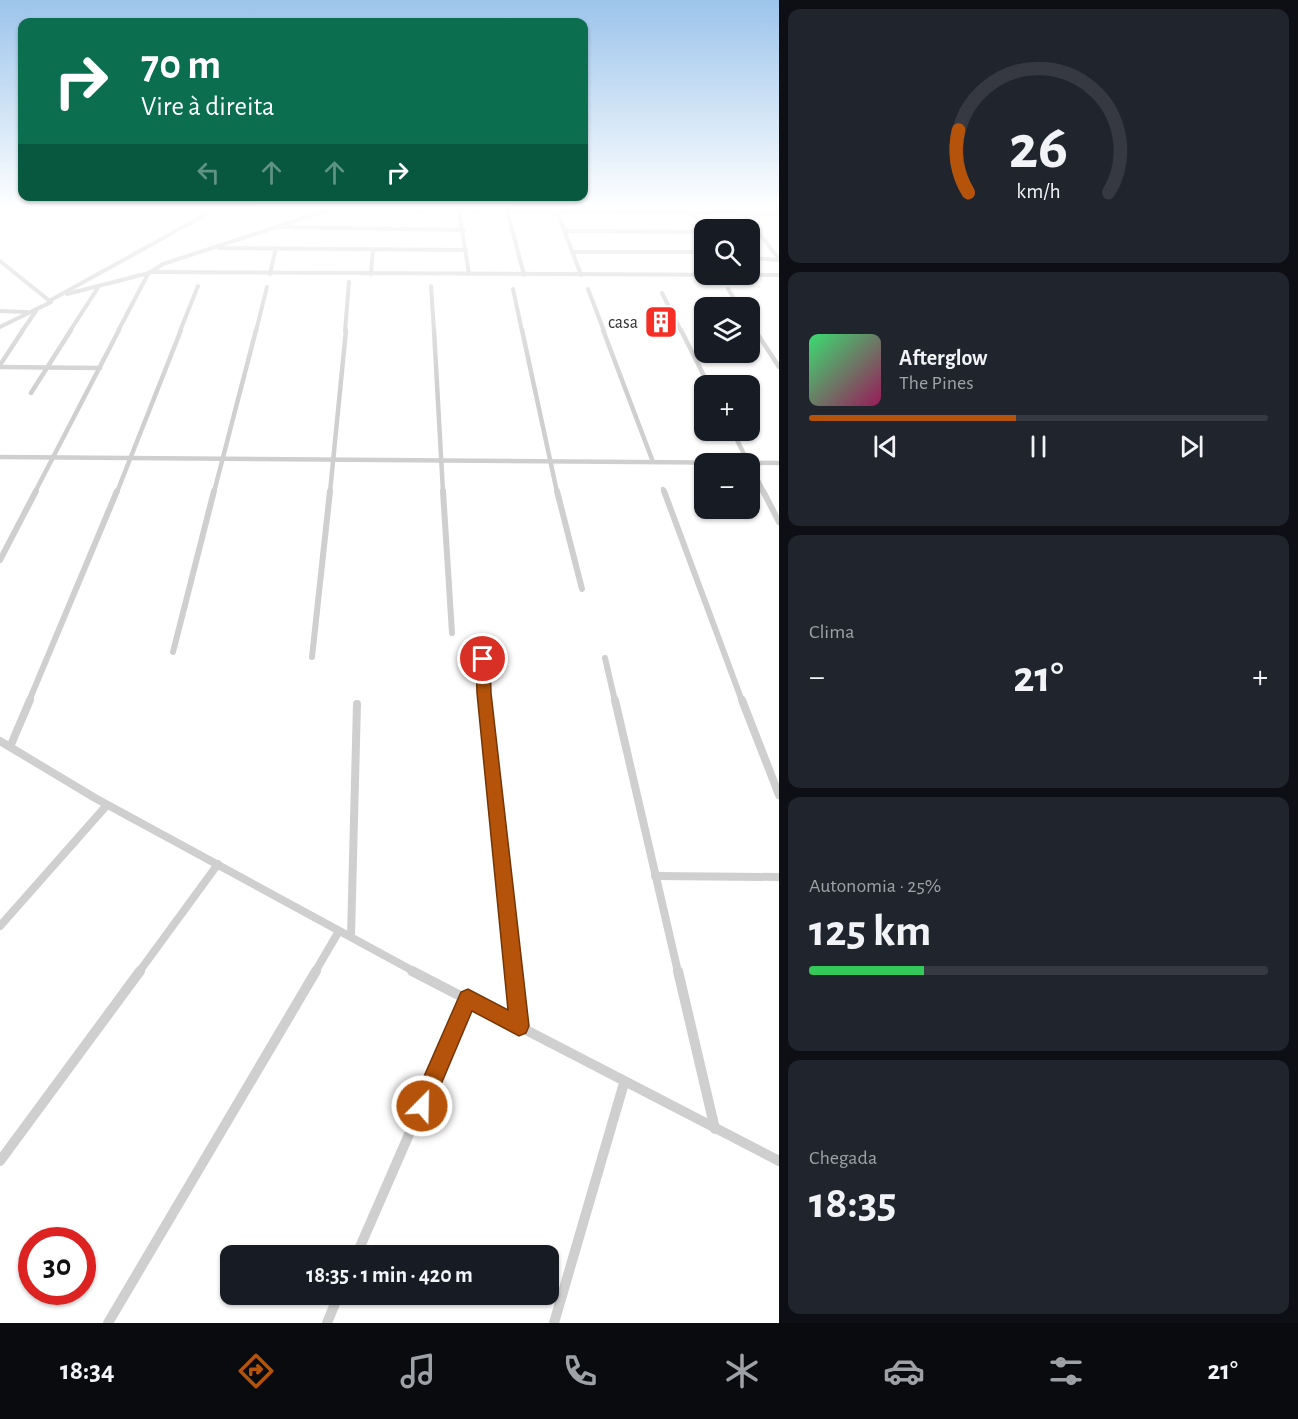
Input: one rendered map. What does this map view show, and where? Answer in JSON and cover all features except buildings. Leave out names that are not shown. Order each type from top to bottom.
[{"type":"street","points":[[9,268],[51,300]]},
{"type":"street","points":[[56,299],[106,268]]},
{"type":"street","points":[[0,560],[55,458],[100,368],[107,349],[150,273],[157,268]]},
{"type":"street","points":[[270,274],[271,268]]},
{"type":"street","points":[[371,274],[372,268]]},
{"type":"street","points":[[468,268],[469,274]]},
{"type":"street","points":[[522,268],[524,275]]},
{"type":"street","points":[[578,268],[581,275]]},
{"type":"street","points":[[1,325],[50,303],[51,300],[150,273],[694,275]]},
{"type":"street","points":[[760,275],[779,275]]},
{"type":"street","points":[[312,657],[334,459],[349,282]]},
{"type":"street","points":[[32,393],[99,286]]},
{"type":"street","points":[[10,747],[131,458],[198,286]]},
{"type":"street","points":[[431,286],[452,633]]},
{"type":"street","points":[[173,652],[225,458],[267,287]]},
{"type":"street","points":[[513,289],[549,460],[582,589]]},
{"type":"street","points":[[588,289],[653,462]]},
{"type":"street","points":[[728,289],[733,297]]},
{"type":"street","points":[[662,293],[703,375]]},
{"type":"street","points":[[0,366],[38,309]]},
{"type":"street","points":[[0,311],[32,312]]},
{"type":"street","points":[[760,338],[779,367]]},
{"type":"street","points":[[0,366],[100,368]]},
{"type":"street","points":[[0,457],[694,463]]},
{"type":"street","points":[[760,464],[779,463]]},
{"type":"street","points":[[760,485],[779,522]]},
{"type":"street","points":[[663,489],[704,603],[779,795]]},
{"type":"street","points":[[483,642],[484,693],[519,1026]]},
{"type":"street","points":[[605,658],[715,1129]]},
{"type":"street","points":[[351,936],[357,704]]},
{"type":"street","points":[[0,741],[107,805],[339,931],[624,1083],[779,1161]]},
{"type":"street","points":[[0,926],[107,805]]},
{"type":"street","points":[[0,1161],[218,864]]},
{"type":"street","points":[[656,876],[779,877]]},
{"type":"street","points":[[108,1323],[339,931]]},
{"type":"street","points":[[361,1245],[468,999]]},
{"type":"street","points":[[554,1323],[624,1083]]},
{"type":"street","points":[[327,1323],[334,1305]]},
{"type":"place","name":"casa","points":[[661,322]]},
{"type":"route","points":[[422,1106],[468,999],[519,1026],[484,693],[483,659]]}]
